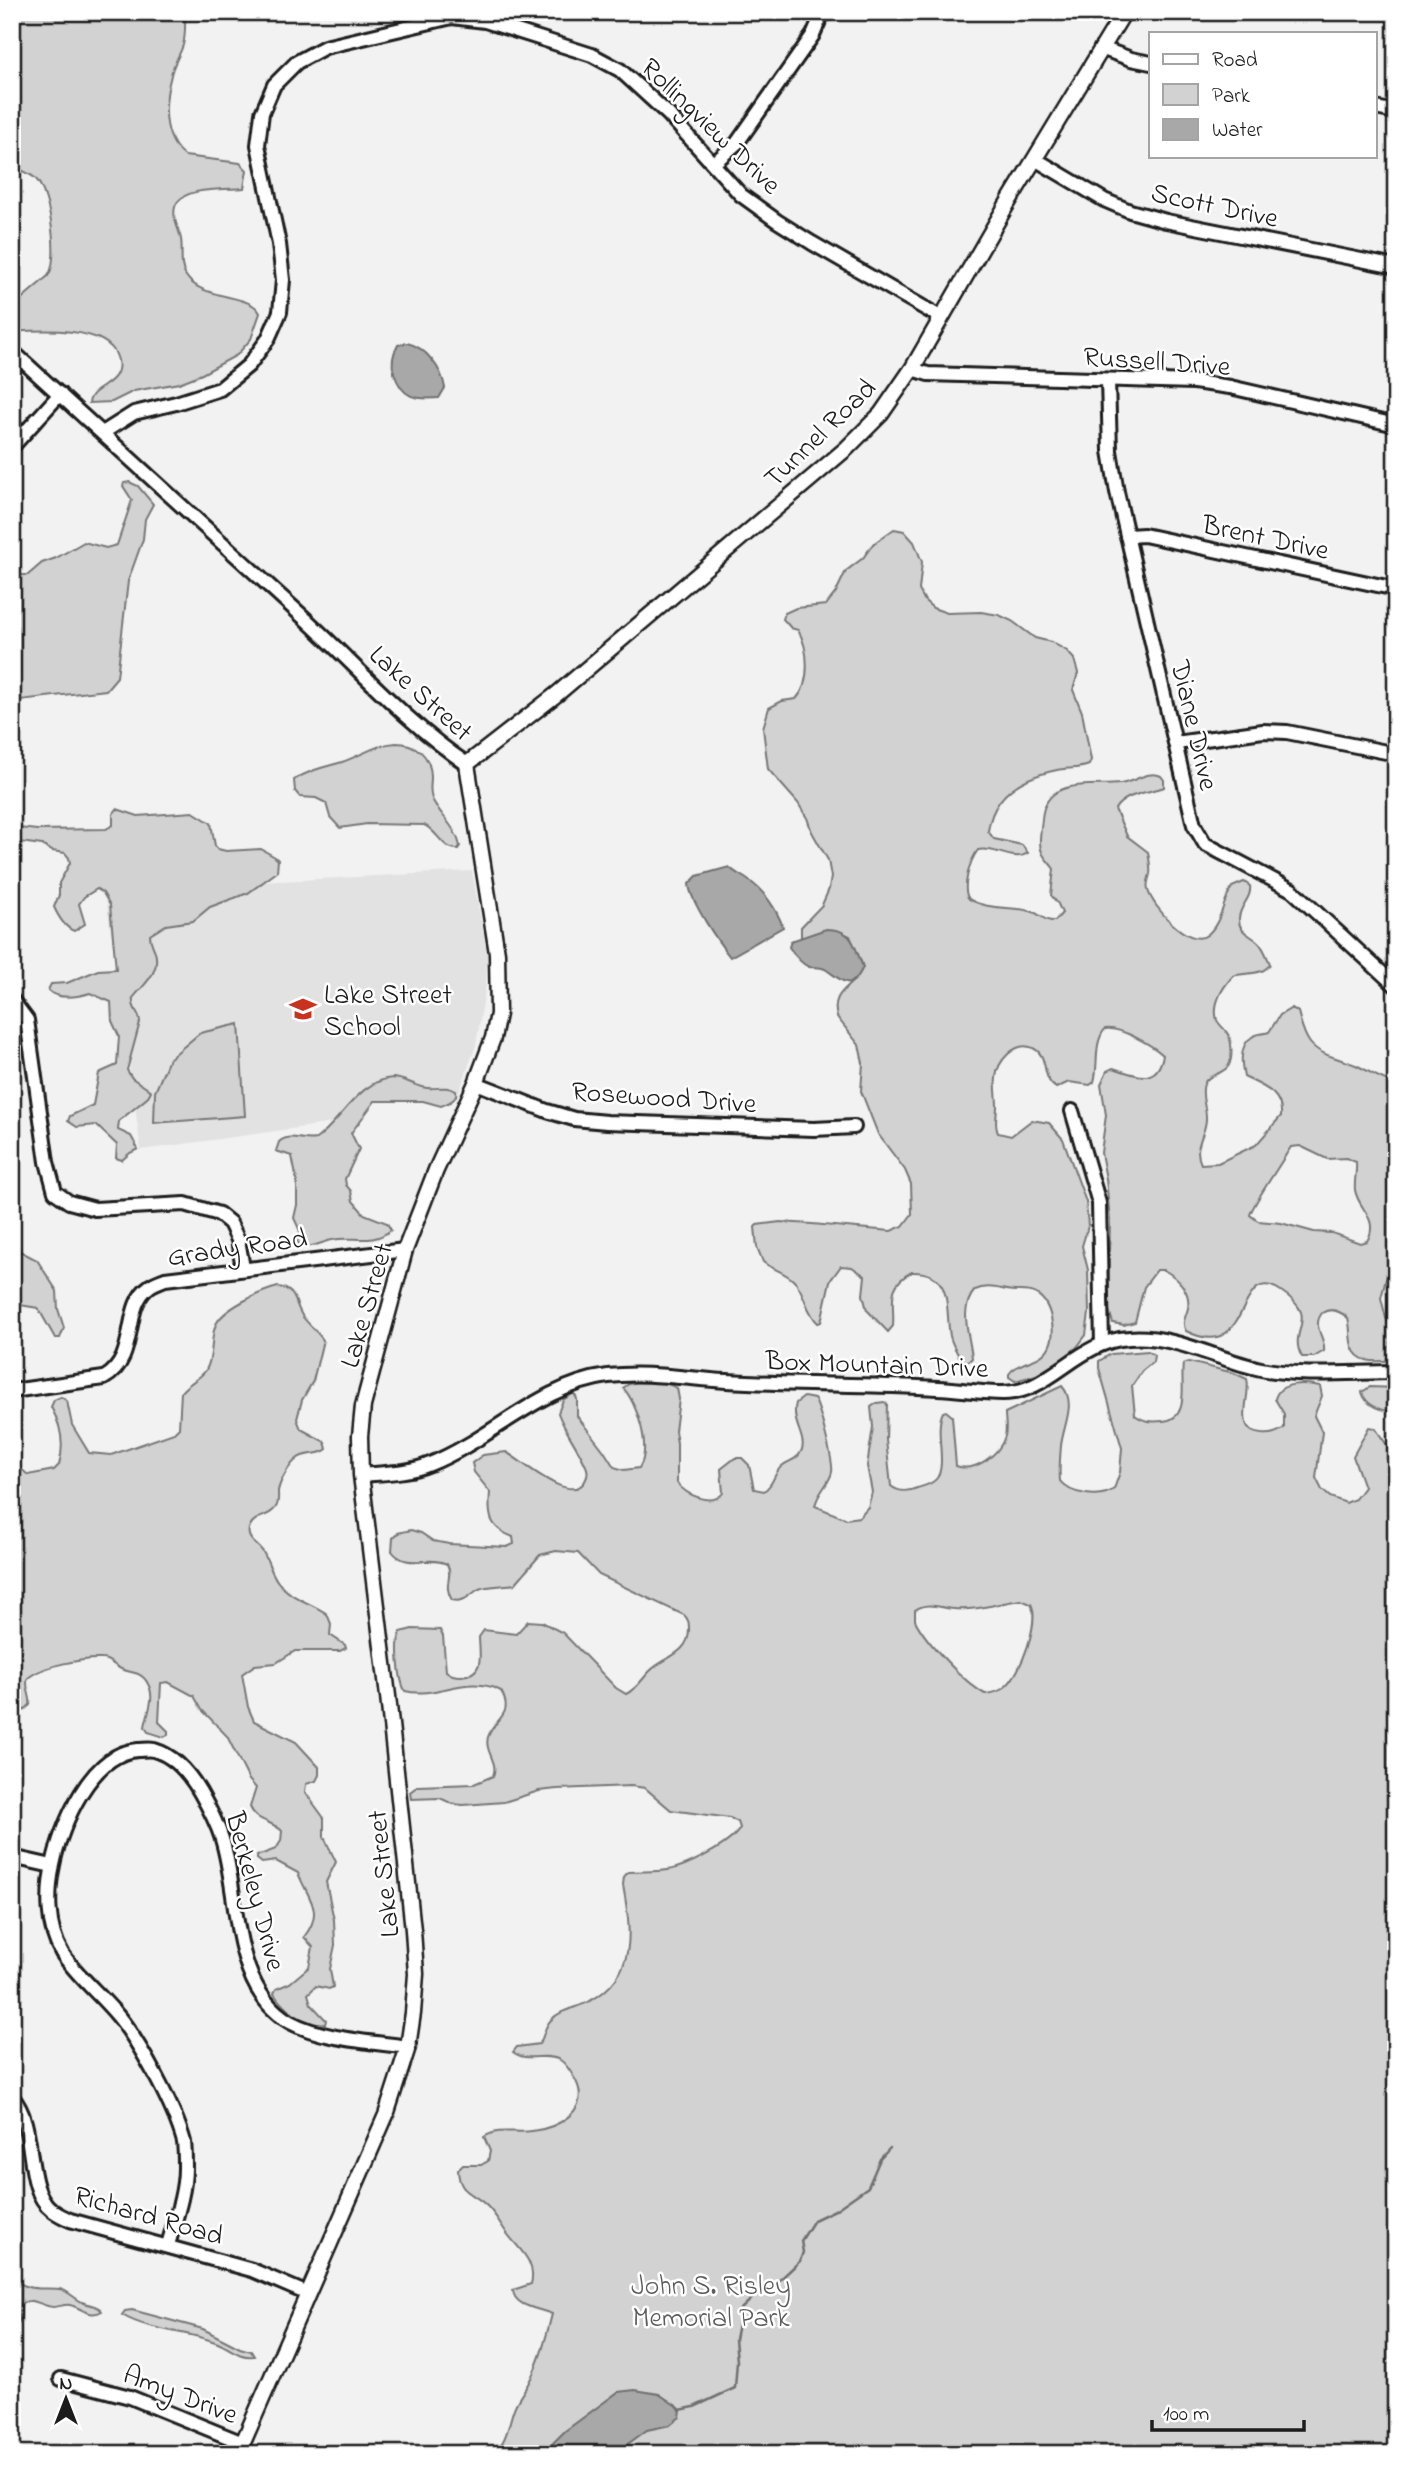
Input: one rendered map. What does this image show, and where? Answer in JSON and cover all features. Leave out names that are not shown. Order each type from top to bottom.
[{"type":"main road","name":"Tunnel Road","points":[[467,764],[548,701],[847,447],[881,414],[912,369],[940,317],[1124,12]]},
{"type":"main road","name":"Lake Street","points":[[240,2448],[386,2115],[408,2047],[416,1974],[413,1930],[388,1696],[360,1475],[360,1436],[363,1406],[405,1250],[436,1170],[476,1083],[493,1038],[498,1014],[494,924],[471,804],[467,764]]},
{"type":"street","points":[[714,163],[737,143],[813,35],[823,12]]},
{"type":"street","name":"Rollingview Drive","points":[[103,432],[134,413],[220,389],[249,365],[268,339],[280,312],[283,280],[279,244],[258,145],[262,113],[274,85],[297,62],[325,47],[452,17],[485,17],[592,55],[620,70],[668,114],[741,195],[776,221],[940,317]]},
{"type":"street","points":[[1101,48],[1149,63]]},
{"type":"street","points":[[1376,108],[1396,112]]},
{"type":"street","name":"Scott Drive","points":[[1035,159],[1104,200],[1130,211],[1396,267]]},
{"type":"street","name":"Lake Street","points":[[12,351],[390,698],[467,764]]},
{"type":"street","name":"Russell Drive","points":[[912,369],[928,374],[1194,382],[1230,387],[1396,425]]},
{"type":"street","name":"Diane Drive","points":[[1108,380],[1110,451],[1126,536],[1194,825],[1205,844],[1292,890],[1396,986]]},
{"type":"street","points":[[12,447],[60,394]]},
{"type":"street","name":"Brent Drive","points":[[1126,536],[1144,535],[1396,589]]},
{"type":"street","points":[[1176,743],[1263,731],[1287,732],[1396,754]]},
{"type":"street","points":[[12,1000],[27,1020],[47,1162],[55,1192],[69,1202],[95,1209],[185,1204],[219,1214],[230,1223],[238,1240],[243,1268]]},
{"type":"street","name":"Rosewood Drive","points":[[476,1083],[574,1119],[801,1128],[854,1127]]},
{"type":"street","points":[[1072,1111],[1099,1203],[1102,1344]]},
{"type":"street","name":"Grady Road","points":[[12,1391],[103,1378],[116,1371],[139,1299],[148,1286],[165,1279],[405,1250]]},
{"type":"street","name":"Box Mountain Drive","points":[[360,1475],[403,1471],[427,1465],[480,1439],[555,1391],[607,1376],[641,1374],[722,1381],[938,1388],[1004,1393],[1024,1390],[1041,1382],[1083,1352],[1128,1338],[1155,1339],[1264,1369],[1317,1372],[1396,1371]]},
{"type":"street","name":"Berkeley Drive","points":[[169,2245],[185,2171],[184,2144],[175,2115],[143,2054],[118,2016],[75,1973],[57,1944],[49,1911],[52,1866],[63,1833],[77,1800],[99,1769],[125,1751],[153,1749],[178,1763],[194,1782],[209,1807],[222,1838],[244,1958],[255,1984],[268,2003],[289,2021],[321,2033],[408,2047]]},
{"type":"street","points":[[12,1857],[52,1866]]},
{"type":"street","name":"Richard Road","points":[[12,2097],[28,2128],[40,2196],[50,2209],[70,2220],[169,2245],[252,2270],[308,2294]]},
{"type":"street","name":"Amy Drive","points":[[61,2379],[130,2397],[240,2448]]},
{"type":"shaded area","name":"Lake Street School","points":[[472,871],[487,954],[486,984],[476,1045],[457,1098],[354,1098],[347,1121],[141,1150],[105,890]]},
{"type":"green space","points":[[12,12],[185,12],[184,41],[172,71],[167,96],[168,129],[177,148],[185,156],[240,163],[247,170],[244,188],[205,190],[186,195],[179,200],[174,215],[181,239],[184,272],[193,284],[203,290],[247,302],[260,313],[251,339],[237,355],[179,383],[134,391],[112,402],[89,403],[93,394],[117,373],[118,359],[111,347],[86,334],[54,331],[12,332],[12,307],[48,276],[52,268],[53,242],[49,212],[41,187],[34,177],[12,166]]},
{"type":"green space","points":[[129,482],[138,486],[153,504],[145,519],[143,539],[128,581],[117,677],[106,690],[12,701],[12,572],[28,575],[42,563],[84,542],[106,548],[117,545],[132,500],[123,486]]},
{"type":"green space","points":[[894,529],[904,531],[914,542],[922,562],[919,590],[933,608],[947,613],[981,612],[999,615],[1035,638],[1051,642],[1067,651],[1074,659],[1078,673],[1073,690],[1082,712],[1091,760],[1089,765],[1033,777],[1003,797],[991,818],[988,831],[994,839],[1022,845],[1028,853],[1016,856],[978,850],[968,874],[966,889],[969,899],[991,906],[1030,911],[1055,921],[1062,913],[1051,895],[1054,869],[1044,856],[1040,843],[1045,806],[1051,796],[1071,787],[1120,784],[1152,774],[1161,776],[1164,787],[1131,797],[1115,809],[1127,836],[1148,852],[1150,874],[1147,884],[1156,906],[1181,931],[1199,938],[1207,935],[1216,925],[1232,887],[1244,882],[1250,886],[1239,923],[1243,930],[1261,945],[1270,964],[1259,972],[1233,976],[1217,1002],[1217,1020],[1229,1036],[1231,1057],[1224,1071],[1209,1078],[1204,1084],[1206,1123],[1198,1151],[1201,1164],[1218,1163],[1256,1145],[1281,1116],[1279,1101],[1275,1095],[1244,1077],[1242,1056],[1248,1041],[1256,1035],[1269,1032],[1280,1015],[1292,1008],[1298,1012],[1302,1028],[1315,1048],[1396,1083],[1396,1262],[1386,1279],[1381,1298],[1386,1318],[1396,1333],[1396,1360],[1370,1361],[1359,1357],[1352,1346],[1348,1318],[1332,1310],[1322,1313],[1318,1323],[1324,1351],[1314,1357],[1302,1357],[1298,1347],[1302,1317],[1300,1309],[1281,1291],[1266,1285],[1256,1289],[1234,1325],[1223,1335],[1208,1338],[1186,1331],[1184,1322],[1188,1308],[1187,1296],[1179,1281],[1164,1270],[1157,1270],[1144,1287],[1135,1322],[1124,1325],[1113,1323],[1108,1307],[1110,1220],[1101,1153],[1106,1115],[1101,1084],[1107,1071],[1113,1068],[1137,1075],[1150,1075],[1156,1072],[1163,1055],[1135,1037],[1118,1030],[1105,1029],[1101,1035],[1094,1082],[1090,1085],[1069,1082],[1056,1088],[1048,1079],[1042,1056],[1026,1046],[1008,1054],[997,1072],[998,1133],[1011,1136],[1032,1120],[1049,1123],[1063,1139],[1086,1202],[1088,1226],[1082,1246],[1088,1270],[1089,1313],[1086,1335],[1077,1347],[1061,1360],[1036,1375],[1015,1381],[1009,1377],[1013,1369],[1041,1356],[1051,1341],[1051,1317],[1045,1302],[1034,1293],[991,1287],[975,1290],[966,1314],[972,1358],[962,1361],[950,1336],[945,1294],[935,1278],[925,1273],[912,1272],[898,1283],[893,1296],[893,1326],[888,1332],[867,1310],[863,1295],[865,1276],[852,1267],[841,1266],[830,1281],[821,1322],[818,1323],[796,1283],[763,1262],[757,1247],[757,1225],[780,1222],[891,1231],[903,1226],[912,1214],[911,1184],[905,1170],[878,1134],[861,1091],[863,1063],[859,1045],[837,1017],[837,1000],[855,978],[862,964],[850,936],[839,931],[801,938],[801,927],[822,905],[829,889],[831,877],[828,860],[798,803],[768,769],[763,728],[769,708],[782,701],[796,699],[806,675],[802,638],[798,630],[791,628],[783,619],[785,613],[796,608],[826,605],[846,571],[863,558],[873,544]],"holes":[[[1300,1146],[1327,1159],[1346,1158],[1356,1162],[1355,1190],[1371,1226],[1367,1241],[1360,1243],[1332,1233],[1258,1221],[1250,1215],[1291,1147]]]},
{"type":"green space","points":[[396,743],[410,745],[425,757],[430,770],[432,799],[455,833],[460,846],[458,849],[447,846],[424,825],[367,824],[340,828],[330,817],[326,803],[316,798],[300,797],[295,791],[294,780],[305,774]]},
{"type":"green space","points":[[117,809],[138,816],[193,812],[211,823],[215,846],[218,849],[261,849],[278,860],[277,872],[248,893],[210,907],[193,921],[166,925],[150,935],[156,966],[133,998],[140,1022],[127,1070],[132,1078],[151,1091],[147,1098],[119,1121],[118,1130],[131,1136],[138,1149],[122,1160],[116,1158],[117,1145],[96,1125],[77,1127],[68,1121],[70,1116],[93,1105],[99,1073],[117,1065],[119,1036],[112,1021],[111,1002],[90,993],[62,996],[48,990],[51,984],[67,983],[98,970],[116,969],[110,905],[103,893],[97,889],[84,897],[79,904],[85,924],[74,931],[70,929],[54,907],[59,895],[59,883],[70,863],[69,858],[65,853],[13,838],[14,831],[19,828],[106,829],[113,825],[113,814]]},
{"type":"green space","points":[[239,1024],[245,1116],[154,1123],[155,1092],[169,1059],[200,1033]]},
{"type":"green space","points":[[393,1078],[423,1087],[449,1088],[456,1091],[456,1094],[452,1101],[441,1106],[423,1101],[375,1101],[351,1133],[359,1149],[345,1179],[346,1185],[351,1191],[353,1201],[364,1214],[387,1223],[391,1230],[376,1238],[340,1239],[312,1246],[300,1245],[297,1242],[300,1231],[294,1218],[297,1181],[292,1156],[276,1151],[279,1142],[292,1137],[316,1139],[360,1093],[381,1080]]},
{"type":"green space","points":[[12,1247],[37,1260],[57,1291],[58,1309],[64,1328],[60,1338],[55,1338],[38,1308],[20,1305],[12,1311]]},
{"type":"green space","points":[[278,1287],[292,1294],[303,1317],[323,1340],[313,1381],[302,1400],[297,1419],[301,1429],[325,1442],[327,1449],[308,1454],[294,1462],[281,1483],[276,1507],[252,1522],[249,1534],[263,1552],[283,1588],[327,1614],[331,1624],[330,1635],[346,1648],[340,1651],[295,1651],[276,1663],[255,1665],[242,1674],[248,1707],[254,1721],[296,1742],[319,1767],[316,1781],[306,1784],[305,1792],[324,1818],[324,1837],[336,1862],[326,1882],[334,1920],[335,1945],[330,1969],[333,1987],[329,1989],[316,1986],[308,1994],[311,2004],[326,2020],[325,2024],[310,2023],[296,2016],[274,1994],[276,1989],[290,1983],[309,1967],[313,1947],[304,1937],[313,1919],[313,1905],[298,1873],[276,1861],[262,1863],[257,1859],[257,1856],[276,1849],[281,1841],[282,1831],[253,1812],[250,1807],[256,1788],[249,1780],[227,1736],[202,1710],[194,1696],[168,1682],[161,1683],[159,1722],[168,1731],[168,1735],[164,1737],[148,1732],[145,1727],[151,1695],[146,1680],[105,1659],[84,1660],[53,1666],[28,1678],[30,1705],[12,1721],[12,1454],[18,1466],[28,1475],[54,1470],[59,1465],[61,1435],[51,1407],[54,1400],[61,1397],[67,1401],[72,1425],[89,1453],[111,1455],[174,1433],[179,1428],[181,1392],[206,1370],[218,1320],[242,1302]]},
{"type":"green space","name":"John S. Risley Memorial Park","points":[[1148,1351],[1154,1355],[1153,1362],[1142,1371],[1132,1386],[1135,1415],[1148,1421],[1172,1419],[1178,1414],[1182,1399],[1183,1364],[1189,1362],[1234,1373],[1247,1379],[1245,1420],[1253,1432],[1262,1434],[1284,1428],[1284,1414],[1275,1399],[1277,1393],[1293,1385],[1320,1386],[1322,1396],[1314,1416],[1322,1432],[1316,1478],[1322,1490],[1330,1497],[1346,1503],[1355,1499],[1364,1487],[1353,1456],[1369,1427],[1375,1428],[1396,1458],[1396,2454],[485,2454],[499,2447],[506,2435],[515,2406],[536,2366],[552,2314],[528,2306],[514,2296],[513,2290],[531,2284],[529,2262],[490,2209],[464,2188],[458,2170],[463,2165],[481,2165],[488,2161],[490,2151],[484,2137],[502,2131],[526,2132],[552,2126],[561,2122],[575,2109],[579,2092],[573,2075],[563,2062],[548,2057],[524,2057],[513,2052],[517,2047],[539,2044],[547,2025],[555,2016],[590,2001],[617,1978],[628,1950],[628,1918],[623,1885],[628,1872],[668,1870],[686,1864],[718,1848],[740,1828],[738,1822],[730,1818],[671,1810],[645,1788],[631,1786],[539,1791],[504,1802],[463,1805],[440,1798],[411,1799],[410,1792],[418,1786],[474,1784],[493,1776],[494,1766],[487,1742],[506,1706],[501,1691],[488,1686],[464,1685],[417,1693],[405,1691],[398,1661],[401,1632],[412,1629],[440,1630],[446,1671],[461,1676],[469,1675],[478,1667],[479,1637],[484,1630],[516,1634],[528,1621],[542,1622],[563,1633],[616,1688],[626,1694],[656,1666],[685,1645],[689,1625],[684,1615],[599,1575],[578,1553],[556,1551],[540,1555],[515,1584],[479,1589],[464,1599],[452,1600],[448,1589],[447,1564],[404,1560],[392,1551],[393,1538],[398,1533],[411,1530],[433,1541],[449,1544],[507,1547],[514,1544],[513,1537],[499,1530],[492,1520],[489,1508],[490,1492],[474,1472],[472,1463],[483,1455],[506,1452],[558,1485],[578,1487],[586,1479],[587,1468],[558,1413],[563,1400],[574,1393],[577,1399],[577,1416],[614,1467],[624,1470],[639,1468],[644,1449],[641,1426],[638,1414],[623,1388],[641,1381],[665,1383],[677,1388],[677,1483],[686,1492],[699,1498],[712,1499],[723,1493],[721,1469],[735,1458],[742,1458],[749,1465],[754,1489],[767,1489],[781,1467],[796,1458],[802,1450],[795,1411],[796,1403],[804,1397],[814,1399],[816,1403],[826,1434],[832,1467],[831,1477],[818,1496],[815,1506],[846,1519],[859,1517],[868,1507],[872,1492],[867,1466],[873,1427],[871,1407],[877,1403],[887,1404],[886,1440],[891,1486],[907,1491],[933,1482],[940,1472],[940,1428],[943,1412],[946,1411],[952,1416],[956,1466],[971,1467],[986,1460],[1002,1443],[1006,1433],[1005,1413],[1062,1386],[1069,1407],[1061,1446],[1060,1481],[1071,1490],[1101,1494],[1114,1489],[1120,1472],[1122,1448],[1099,1368],[1099,1361],[1111,1354]],"holes":[[[1021,1600],[1031,1604],[1031,1634],[1018,1671],[1004,1688],[988,1694],[977,1689],[946,1661],[915,1620],[915,1610],[925,1606],[971,1609]]]},
{"type":"green space","points":[[1370,1387],[1396,1388],[1396,1413],[1375,1407],[1367,1401],[1362,1392]]},
{"type":"green space","points":[[12,2276],[28,2287],[62,2289],[79,2301],[96,2306],[102,2311],[94,2313],[70,2305],[53,2307],[33,2301],[25,2302],[21,2304],[20,2319],[12,2339]]},
{"type":"green space","points":[[132,2310],[203,2329],[251,2351],[254,2356],[244,2356],[218,2343],[145,2325],[122,2315],[125,2311]]},
{"type":"water","points":[[407,343],[421,349],[437,366],[445,388],[439,398],[416,398],[401,388],[394,373],[393,356],[398,345]]},
{"type":"water","points":[[729,867],[765,895],[783,927],[730,957],[700,911],[689,884],[697,876]]},
{"type":"water","points":[[826,929],[848,935],[855,946],[863,967],[859,975],[850,982],[841,980],[823,968],[806,966],[789,947],[791,941]]},
{"type":"water","points":[[635,2390],[659,2394],[681,2410],[680,2417],[670,2425],[647,2430],[614,2454],[542,2454],[565,2431],[618,2392]]},
{"type":"waterway","points":[[680,2410],[694,2407],[735,2388],[735,2339],[741,2309],[759,2292],[770,2289],[800,2261],[803,2252],[801,2241],[814,2220],[835,2210],[868,2187],[880,2159],[890,2148]]},
{"type":"place","name":"Lake Street School","points":[[303,1009]]}]
